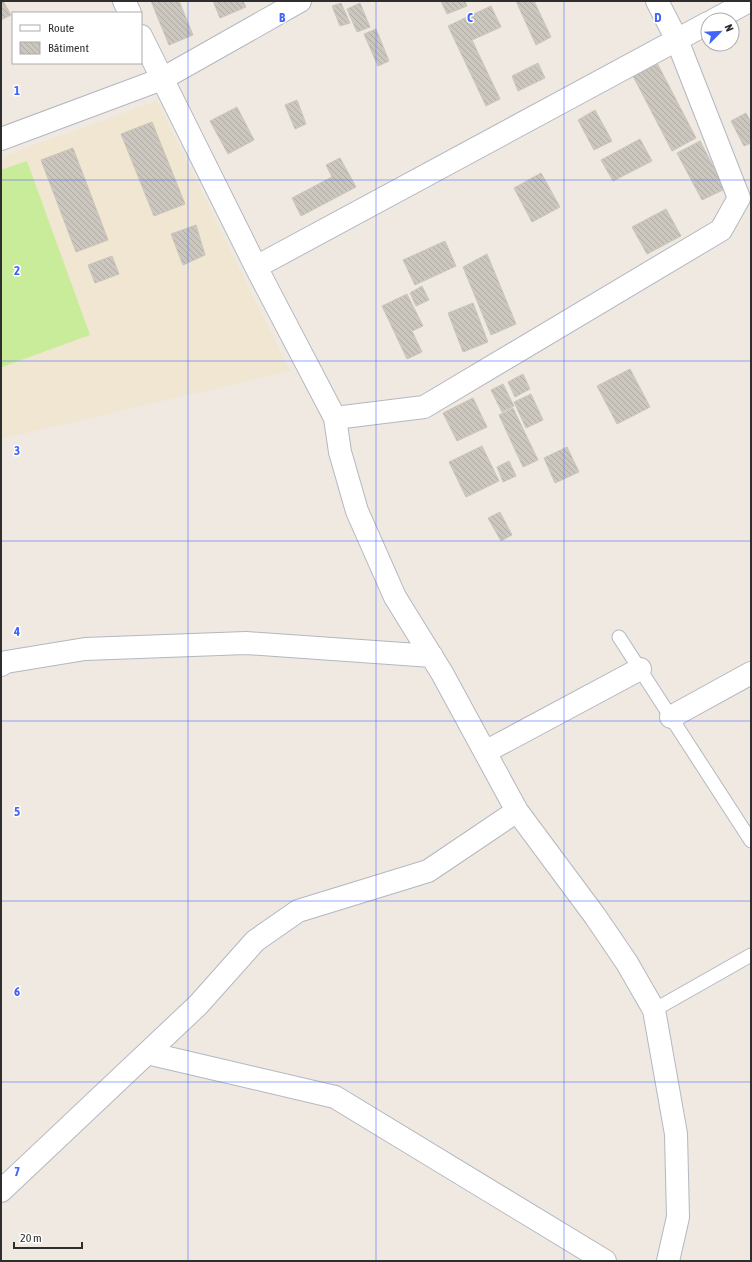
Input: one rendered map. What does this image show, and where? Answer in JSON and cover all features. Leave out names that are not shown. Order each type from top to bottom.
[{"type":"street","points":[[124,1],[130,12]]},
{"type":"street","points":[[1,139],[162,79],[300,1]]},
{"type":"street","points":[[335,418],[424,407],[721,230],[739,198],[677,40],[657,1]]},
{"type":"street","points":[[729,12],[749,1]]},
{"type":"street","points":[[256,267],[700,27]]},
{"type":"street","points":[[142,38],[256,267],[335,418],[340,452],[357,511],[395,597],[432,656],[517,811],[595,916],[626,963],[654,1010],[676,1134],[678,1217],[668,1261]]},
{"type":"street","points":[[1,665],[6,662],[85,649],[246,643],[432,656]]},
{"type":"street","points":[[485,752],[640,669]]},
{"type":"street","points":[[671,717],[751,673]]},
{"type":"street","points":[[1,1191],[198,1005],[255,941],[298,911],[428,871],[517,811]]},
{"type":"street","points":[[147,1053],[335,1097],[605,1261]]},
{"type":"lane","points":[[620,637],[751,841]]},
{"type":"lane","points":[[654,1010],[751,955]]},
{"type":"shaded area","points":[[157,101],[290,371],[1,439],[1,157]]},
{"type":"green space","points":[[27,161],[90,335],[2,367],[1,170]]},
{"type":"building","points":[[1,1],[3,1],[11,15],[1,20]]},
{"type":"building","points":[[151,1],[179,1],[193,35],[169,45]]},
{"type":"building","points":[[213,1],[243,1],[246,7],[220,18]]},
{"type":"building","points":[[441,1],[465,1],[467,6],[447,14]]},
{"type":"building","points":[[516,1],[534,1],[551,37],[536,45]]},
{"type":"building","points":[[341,3],[350,23],[340,26],[332,6]]},
{"type":"building","points":[[360,3],[370,27],[357,32],[347,9]]},
{"type":"building","points":[[491,6],[501,27],[472,40],[500,99],[486,106],[448,26]]},
{"type":"building","points":[[376,29],[389,61],[378,66],[364,34]]},
{"type":"building","points":[[656,61],[696,138],[672,151],[632,74]]},
{"type":"building","points":[[538,63],[545,78],[518,91],[512,76]]},
{"type":"building","points":[[297,100],[306,124],[295,129],[285,105]]},
{"type":"building","points":[[237,107],[254,140],[228,154],[210,121]]},
{"type":"building","points":[[595,110],[612,141],[594,150],[578,120]]},
{"type":"building","points":[[746,113],[751,122],[751,143],[744,146],[731,121]]},
{"type":"building","points":[[152,122],[185,204],[154,216],[121,134]]},
{"type":"building","points":[[640,139],[652,161],[613,181],[601,160]]},
{"type":"building","points":[[700,141],[725,189],[702,200],[677,153]]},
{"type":"building","points":[[73,148],[108,240],[76,252],[41,160]]},
{"type":"building","points":[[340,158],[356,187],[301,216],[292,198],[332,177],[326,165]]},
{"type":"building","points":[[541,173],[560,207],[532,222],[514,188]]},
{"type":"building","points":[[666,209],[681,236],[647,254],[632,227]]},
{"type":"building","points":[[196,225],[205,255],[183,265],[171,234]]},
{"type":"building","points":[[445,241],[456,266],[415,285],[403,260]]},
{"type":"building","points":[[487,254],[516,324],[491,335],[463,267]]},
{"type":"building","points":[[112,256],[119,274],[95,283],[88,265]]},
{"type":"building","points":[[422,286],[429,300],[416,306],[410,293]]},
{"type":"building","points":[[407,294],[423,326],[412,331],[422,352],[407,359],[382,306]]},
{"type":"building","points":[[473,303],[488,342],[463,352],[448,313]]},
{"type":"building","points":[[630,369],[650,407],[617,424],[597,386]]},
{"type":"building","points":[[523,374],[530,389],[515,397],[508,382]]},
{"type":"building","points":[[503,384],[514,406],[502,412],[491,390]]},
{"type":"building","points":[[531,394],[543,420],[526,428],[514,402]]},
{"type":"building","points":[[473,398],[487,427],[457,441],[443,413]]},
{"type":"building","points":[[513,408],[538,460],[523,467],[499,415]]},
{"type":"building","points":[[482,446],[499,481],[466,497],[449,462]]},
{"type":"building","points":[[567,447],[579,472],[555,483],[544,458]]},
{"type":"building","points":[[509,461],[516,476],[503,482],[497,467]]},
{"type":"building","points":[[500,512],[512,535],[501,541],[488,518]]}]
